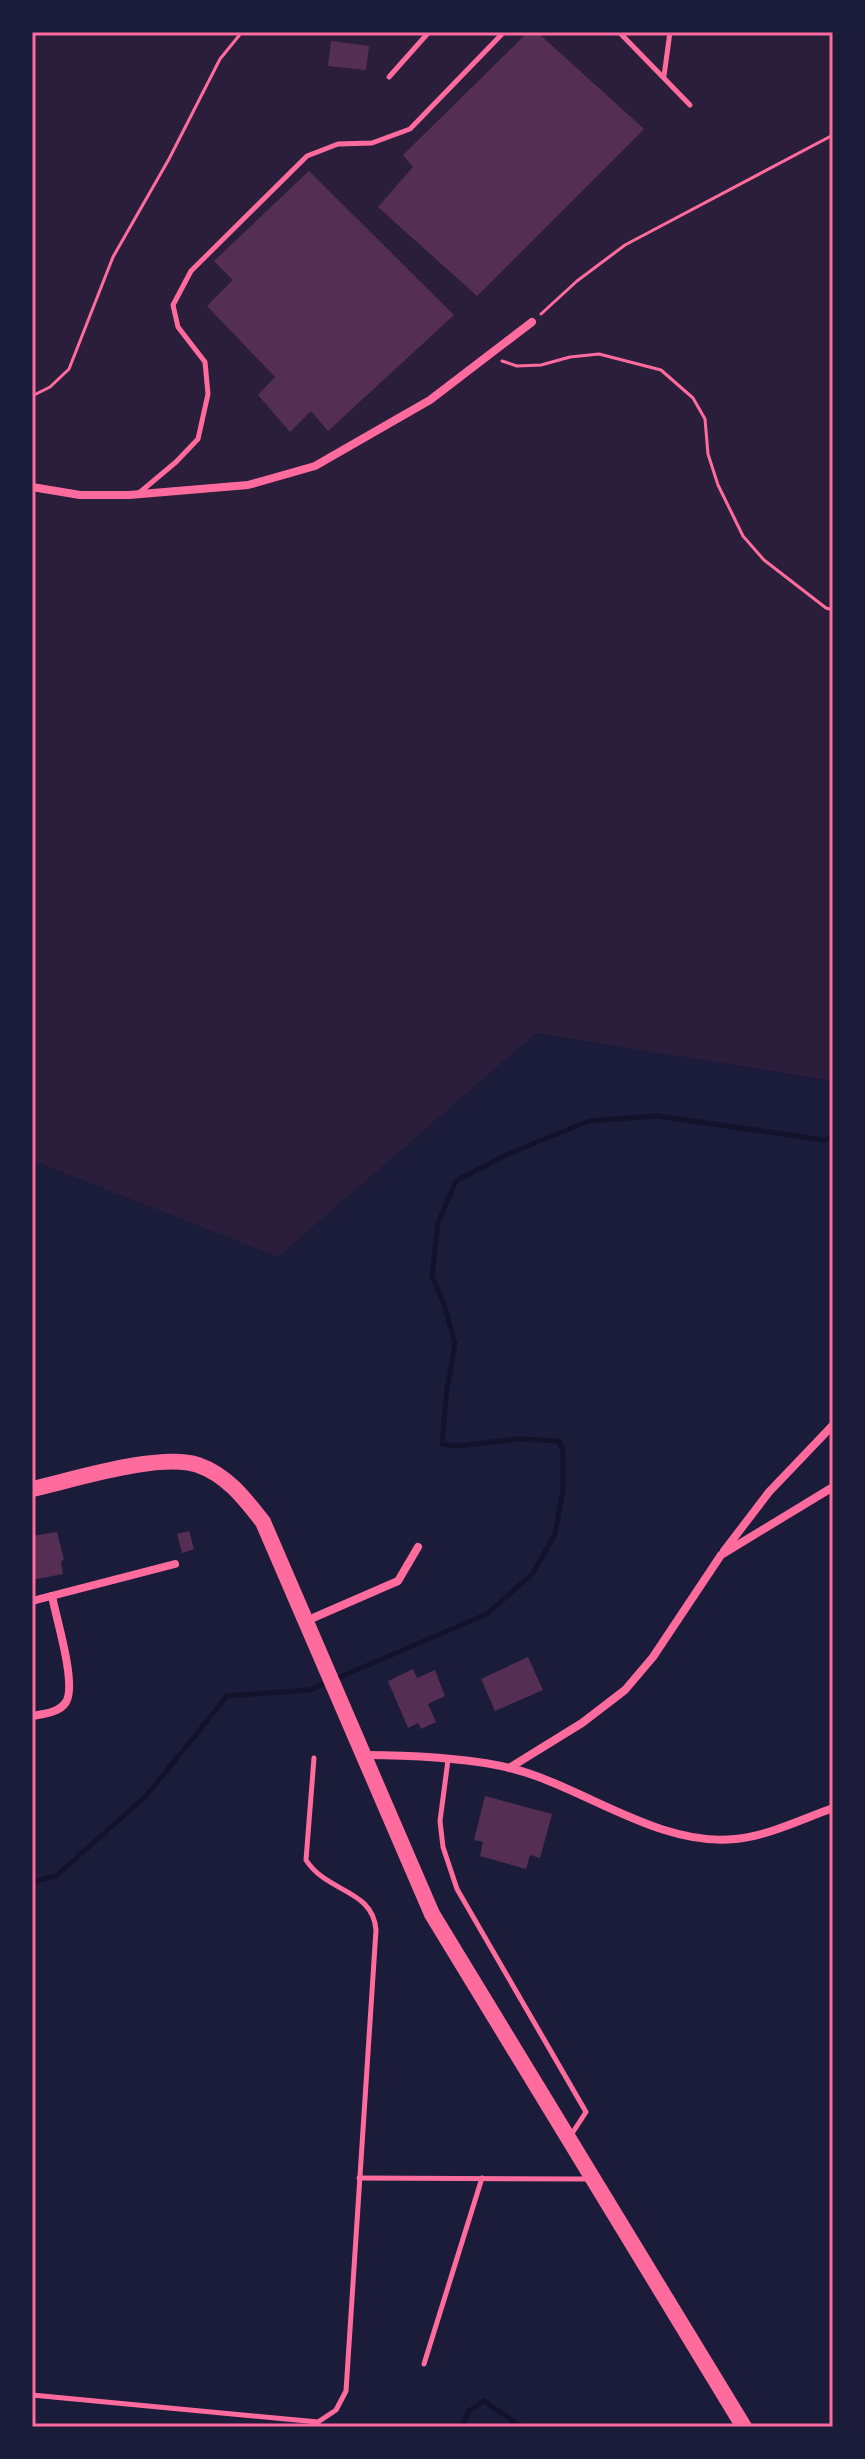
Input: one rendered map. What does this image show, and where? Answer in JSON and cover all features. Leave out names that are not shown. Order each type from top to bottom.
[{"type":"main road","points":[[32,1489],[156,1462],[196,1464],[220,1476],[241,1494],[263,1522],[432,1914],[744,2427]]},
{"type":"street","points":[[32,487],[80,495],[138,494],[248,485],[315,466],[430,400],[532,322]]},
{"type":"street","points":[[509,1768],[582,1723],[625,1690],[653,1657],[721,1555],[769,1492],[833,1425]]},
{"type":"street","points":[[721,1555],[833,1487]]},
{"type":"street","points":[[306,1621],[398,1581],[418,1547]]},
{"type":"street","points":[[32,1601],[175,1564]]},
{"type":"street","points":[[32,1716],[57,1710],[66,1702],[71,1687],[52,1596]]},
{"type":"street","points":[[365,1755],[448,1760],[509,1768],[688,1837],[735,1839],[754,1836],[833,1808]]},
{"type":"lane","points":[[389,77],[429,32]]},
{"type":"lane","points":[[138,494],[198,439],[208,394],[205,362],[178,327],[173,305],[191,271],[307,156],[338,144],[372,143],[410,129],[504,32]]},
{"type":"lane","points":[[619,32],[690,105]]},
{"type":"lane","points":[[663,77],[670,32]]},
{"type":"lane","points":[[32,2395],[318,2422],[336,2410],[346,2391],[375,1916],[360,1899],[314,1873],[306,1860],[314,1758]]},
{"type":"lane","points":[[448,1760],[440,1821],[443,1847],[457,1889],[586,2112],[568,2139]]},
{"type":"lane","points":[[359,2178],[593,2179]]},
{"type":"lane","points":[[424,2364],[482,2178]]},
{"type":"path","points":[[32,396],[50,387],[69,369],[113,257],[169,159],[220,59],[242,32]]},
{"type":"path","points":[[532,322],[577,281],[625,245],[833,135]]},
{"type":"path","points":[[487,356],[517,366],[541,365],[570,357],[599,354],[661,370],[693,398],[705,419],[708,454],[718,485],[743,536],[764,560],[826,608],[833,610]]},
{"type":"shaded area","points":[[32,32],[833,32],[833,1081],[536,1033],[278,1257],[32,1160]]},
{"type":"building","points":[[528,32],[537,32],[644,129],[477,296],[378,207],[413,167],[403,155]]},
{"type":"building","points":[[331,41],[369,46],[366,70],[328,66]]},
{"type":"building","points":[[309,171],[454,315],[328,431],[311,411],[290,432],[258,395],[275,377],[207,306],[233,280],[214,261]]},
{"type":"building","points":[[189,1531],[194,1549],[182,1553],[177,1534]]},
{"type":"building","points":[[57,1532],[64,1560],[61,1561],[63,1574],[32,1580],[32,1536]]},
{"type":"building","points":[[528,1657],[543,1690],[495,1711],[481,1679]]},
{"type":"building","points":[[413,1669],[417,1678],[435,1670],[445,1696],[428,1704],[436,1722],[421,1729],[418,1723],[408,1728],[388,1681]]},
{"type":"building","points":[[485,1796],[552,1814],[540,1858],[530,1855],[526,1869],[480,1856],[483,1842],[474,1840]]},
{"type":"waterway","points":[[32,1882],[56,1876],[147,1795],[227,1696],[310,1690],[487,1614],[533,1573],[555,1534],[563,1490],[563,1451],[559,1441],[520,1439],[457,1446],[442,1444],[455,1344],[432,1276],[438,1223],[456,1181],[508,1154],[589,1121],[657,1116],[824,1140],[833,1136]]},
{"type":"waterway","points":[[461,2427],[469,2411],[484,2401],[522,2427]]}]
